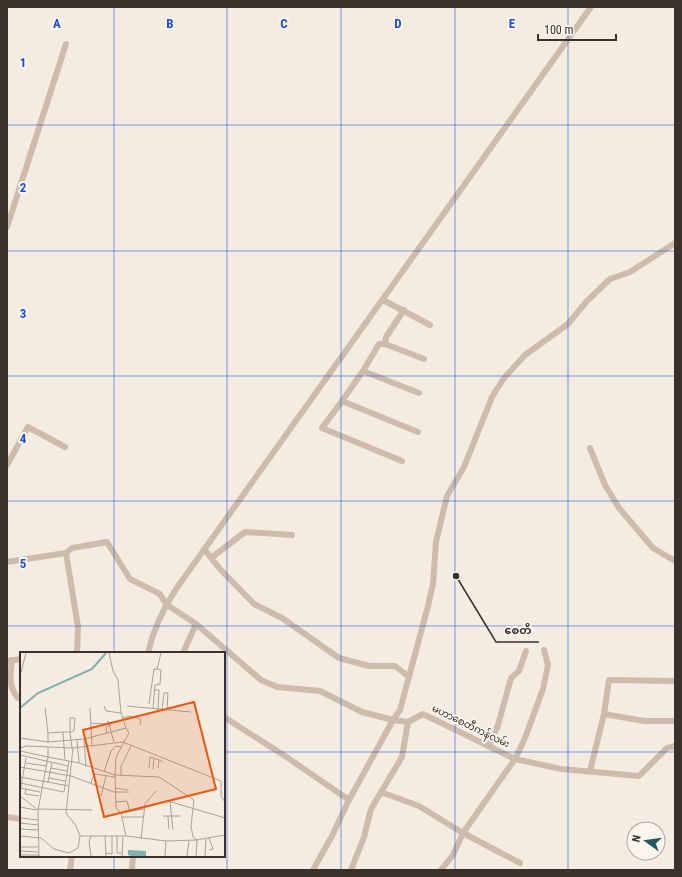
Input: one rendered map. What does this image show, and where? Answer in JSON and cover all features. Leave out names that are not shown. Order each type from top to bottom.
[{"type":"street","points":[[148,652],[153,634],[166,604],[591,7]]},
{"type":"street","points":[[7,227],[8,219],[66,44]]},
{"type":"street","points":[[312,870],[332,836],[349,800],[393,720],[400,710],[431,591],[436,542],[447,496],[464,467],[492,397],[504,378],[525,355],[568,324],[586,302],[610,279],[630,272],[675,244]]},
{"type":"street","points":[[383,300],[430,325]]},
{"type":"street","points":[[385,344],[386,337],[404,310]]},
{"type":"street","points":[[402,461],[322,428],[363,371],[379,344],[385,344],[424,359]]},
{"type":"street","points":[[363,371],[419,393]]},
{"type":"street","points":[[342,401],[418,432]]},
{"type":"street","points":[[7,465],[28,427],[65,447]]},
{"type":"street","points":[[590,448],[605,485],[619,508],[653,548],[675,561]]},
{"type":"street","points":[[211,558],[245,532],[292,535]]},
{"type":"street","name":"မဟာစေတီကန်လမ်း","points":[[66,553],[72,548],[107,542],[130,579],[160,594],[166,604],[196,624],[261,680],[277,687],[320,691],[362,712],[393,720],[408,722],[423,714],[515,759],[561,769],[639,776],[667,748],[675,746]]},
{"type":"street","points":[[204,549],[254,604],[282,618],[339,658],[369,666],[395,666],[409,677]]},
{"type":"street","points":[[7,562],[66,553],[78,627],[77,652]]},
{"type":"street","points":[[183,652],[196,624]]},
{"type":"street","points":[[489,746],[498,725],[512,678],[519,671],[526,650]]},
{"type":"street","points":[[441,870],[453,855],[463,833],[515,759],[525,738],[543,689],[548,665],[544,650]]},
{"type":"street","points":[[20,659],[10,660],[12,691],[20,699]]},
{"type":"street","points":[[590,771],[604,714],[609,680],[675,681]]},
{"type":"street","points":[[604,714],[644,721],[675,721]]},
{"type":"street","points":[[225,719],[285,756],[349,800]]},
{"type":"street","points":[[351,870],[364,837],[372,809],[402,757],[408,722]]},
{"type":"street","points":[[381,792],[419,806],[463,833],[520,863]]},
{"type":"street","points":[[7,817],[20,819]]},
{"type":"street","points":[[70,870],[72,857]]},
{"type":"street","points":[[132,870],[133,857]]},
{"type":"place","name":"စေတီ","points":[[456,576]]}]
